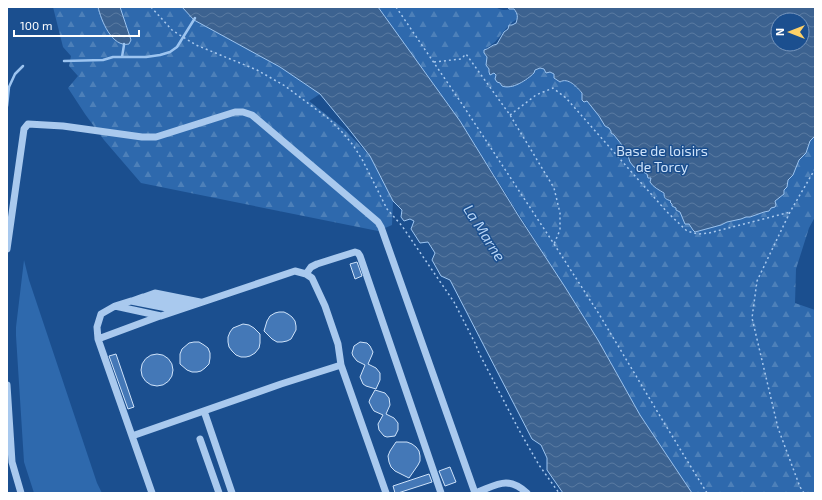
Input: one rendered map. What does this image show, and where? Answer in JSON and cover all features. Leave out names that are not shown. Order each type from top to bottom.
[{"type":"lane","points":[[7,249],[24,129],[28,124],[63,126],[142,137],[156,137],[235,112],[243,112],[252,115],[378,222],[381,227],[475,493],[505,482],[512,483],[522,488],[527,493]]},
{"type":"lane","points":[[306,274],[311,268],[318,264],[355,252],[360,256],[442,493]]},
{"type":"lane","points":[[98,339],[188,306],[295,271],[306,274],[312,278],[325,306],[338,344],[341,365],[386,493]]},
{"type":"lane","points":[[152,493],[98,339],[97,327],[101,314],[115,306],[155,293],[200,302]]},
{"type":"lane","points":[[143,297],[188,306]]},
{"type":"lane","points":[[132,301],[177,310]]},
{"type":"lane","points":[[115,306],[161,316]]},
{"type":"lane","points":[[132,436],[281,384],[341,365]]},
{"type":"lane","points":[[7,385],[12,462],[21,493]]},
{"type":"lane","points":[[204,411],[232,493]]},
{"type":"lane","points":[[200,439],[219,493]]},
{"type":"path","points":[[151,7],[172,30],[178,34],[208,51],[257,70],[285,86],[329,119],[343,133],[363,161],[387,208],[402,226],[454,302],[519,430],[539,465],[559,493]]},
{"type":"path","points":[[396,7],[462,104],[599,314],[707,493]]},
{"type":"path","points":[[434,62],[461,59],[466,54],[510,115],[554,188],[560,213],[560,230],[554,244]]},
{"type":"path","points":[[510,115],[536,95],[553,88],[566,98],[667,212],[687,231],[698,234],[709,233],[790,212]]},
{"type":"path","points":[[804,493],[800,487],[778,428],[752,318],[757,281],[790,212],[815,169]]},
{"type":"green space","points":[[53,7],[182,7],[194,20],[280,67],[320,94],[309,101],[344,129],[370,156],[393,201],[392,225],[378,231],[141,183],[104,140],[68,88],[78,76],[69,66],[71,56],[63,47]]},
{"type":"green space","name":"Base de loisirs de Torcy","points":[[378,7],[496,7],[502,10],[514,9],[518,18],[509,25],[495,42],[484,50],[487,57],[486,65],[490,74],[494,72],[496,75],[515,85],[528,79],[535,70],[540,68],[555,74],[575,86],[582,93],[584,102],[587,101],[605,126],[609,127],[626,150],[627,157],[634,167],[651,178],[657,189],[671,201],[695,232],[769,211],[776,205],[776,199],[780,198],[787,187],[788,180],[793,175],[799,160],[806,153],[810,141],[815,136],[815,217],[809,228],[796,269],[795,303],[815,310],[815,493],[692,493],[640,415],[598,340],[460,121]]},
{"type":"green space","points":[[24,260],[29,280],[97,483],[102,493],[34,493],[24,462],[16,336]]},
{"type":"water","points":[[98,7],[120,7],[131,40],[129,44],[117,42],[108,32]]},
{"type":"water","name":"La Marne","points":[[182,7],[378,7],[460,121],[598,340],[640,415],[692,493],[563,493],[547,470],[547,458],[541,445],[532,439],[450,280],[441,276],[432,260],[435,253],[428,242],[420,243],[411,229],[414,221],[410,219],[404,221],[401,217],[402,210],[393,201],[370,156],[320,94],[280,67],[194,20]]},
{"type":"water","points":[[508,7],[815,7],[815,136],[810,141],[806,153],[799,160],[793,175],[788,180],[784,194],[775,201],[775,207],[771,208],[769,211],[750,217],[727,222],[695,232],[689,224],[685,224],[680,212],[672,206],[671,201],[665,198],[664,193],[651,184],[651,178],[648,178],[647,174],[634,167],[630,162],[626,150],[611,133],[609,128],[605,126],[587,101],[584,102],[582,100],[582,93],[572,83],[566,81],[560,82],[554,78],[554,74],[550,72],[546,73],[544,69],[540,68],[535,70],[534,73],[527,79],[515,85],[510,87],[502,86],[495,79],[496,75],[494,73],[490,75],[489,69],[486,65],[487,57],[484,50],[497,44],[504,32],[508,29],[509,25],[516,23],[517,17],[514,9],[509,9]]},
{"type":"building","points":[[357,262],[362,276],[355,279],[350,264]]},
{"type":"building","points":[[279,312],[284,312],[292,317],[296,326],[296,330],[291,339],[282,342],[277,342],[272,339],[264,331],[270,316]]},
{"type":"building","points":[[243,324],[249,325],[260,334],[259,348],[255,353],[246,357],[236,355],[229,347],[228,342],[228,337],[233,328]]},
{"type":"building","points":[[199,342],[204,345],[208,348],[210,353],[209,364],[201,371],[197,372],[187,370],[180,364],[180,354],[182,349],[189,343]]},
{"type":"building","points":[[360,342],[367,343],[373,352],[368,364],[376,368],[380,373],[380,380],[376,389],[363,384],[360,377],[365,365],[357,361],[352,353],[354,346]]},
{"type":"building","points":[[116,354],[134,407],[128,409],[109,356]]},
{"type":"building","points":[[157,354],[166,357],[170,361],[173,370],[170,379],[166,383],[157,386],[148,383],[144,379],[141,370],[144,361],[148,357]]},
{"type":"building","points":[[375,390],[385,393],[389,398],[390,405],[386,414],[394,418],[398,423],[398,430],[395,436],[384,436],[379,430],[378,424],[383,415],[374,411],[369,402]]},
{"type":"building","points":[[396,442],[407,442],[416,447],[419,451],[420,461],[409,478],[395,471],[389,462],[388,456]]},
{"type":"building","points":[[450,467],[456,482],[445,486],[439,471]]},
{"type":"building","points":[[429,474],[432,482],[395,493],[393,486]]},
{"type":"waterway","points":[[64,61],[103,60],[113,57],[146,57],[170,52],[177,47],[195,18]]},
{"type":"waterway","points":[[122,57],[124,44]]},
{"type":"waterway","points":[[7,106],[9,87],[15,74],[23,66]]}]
